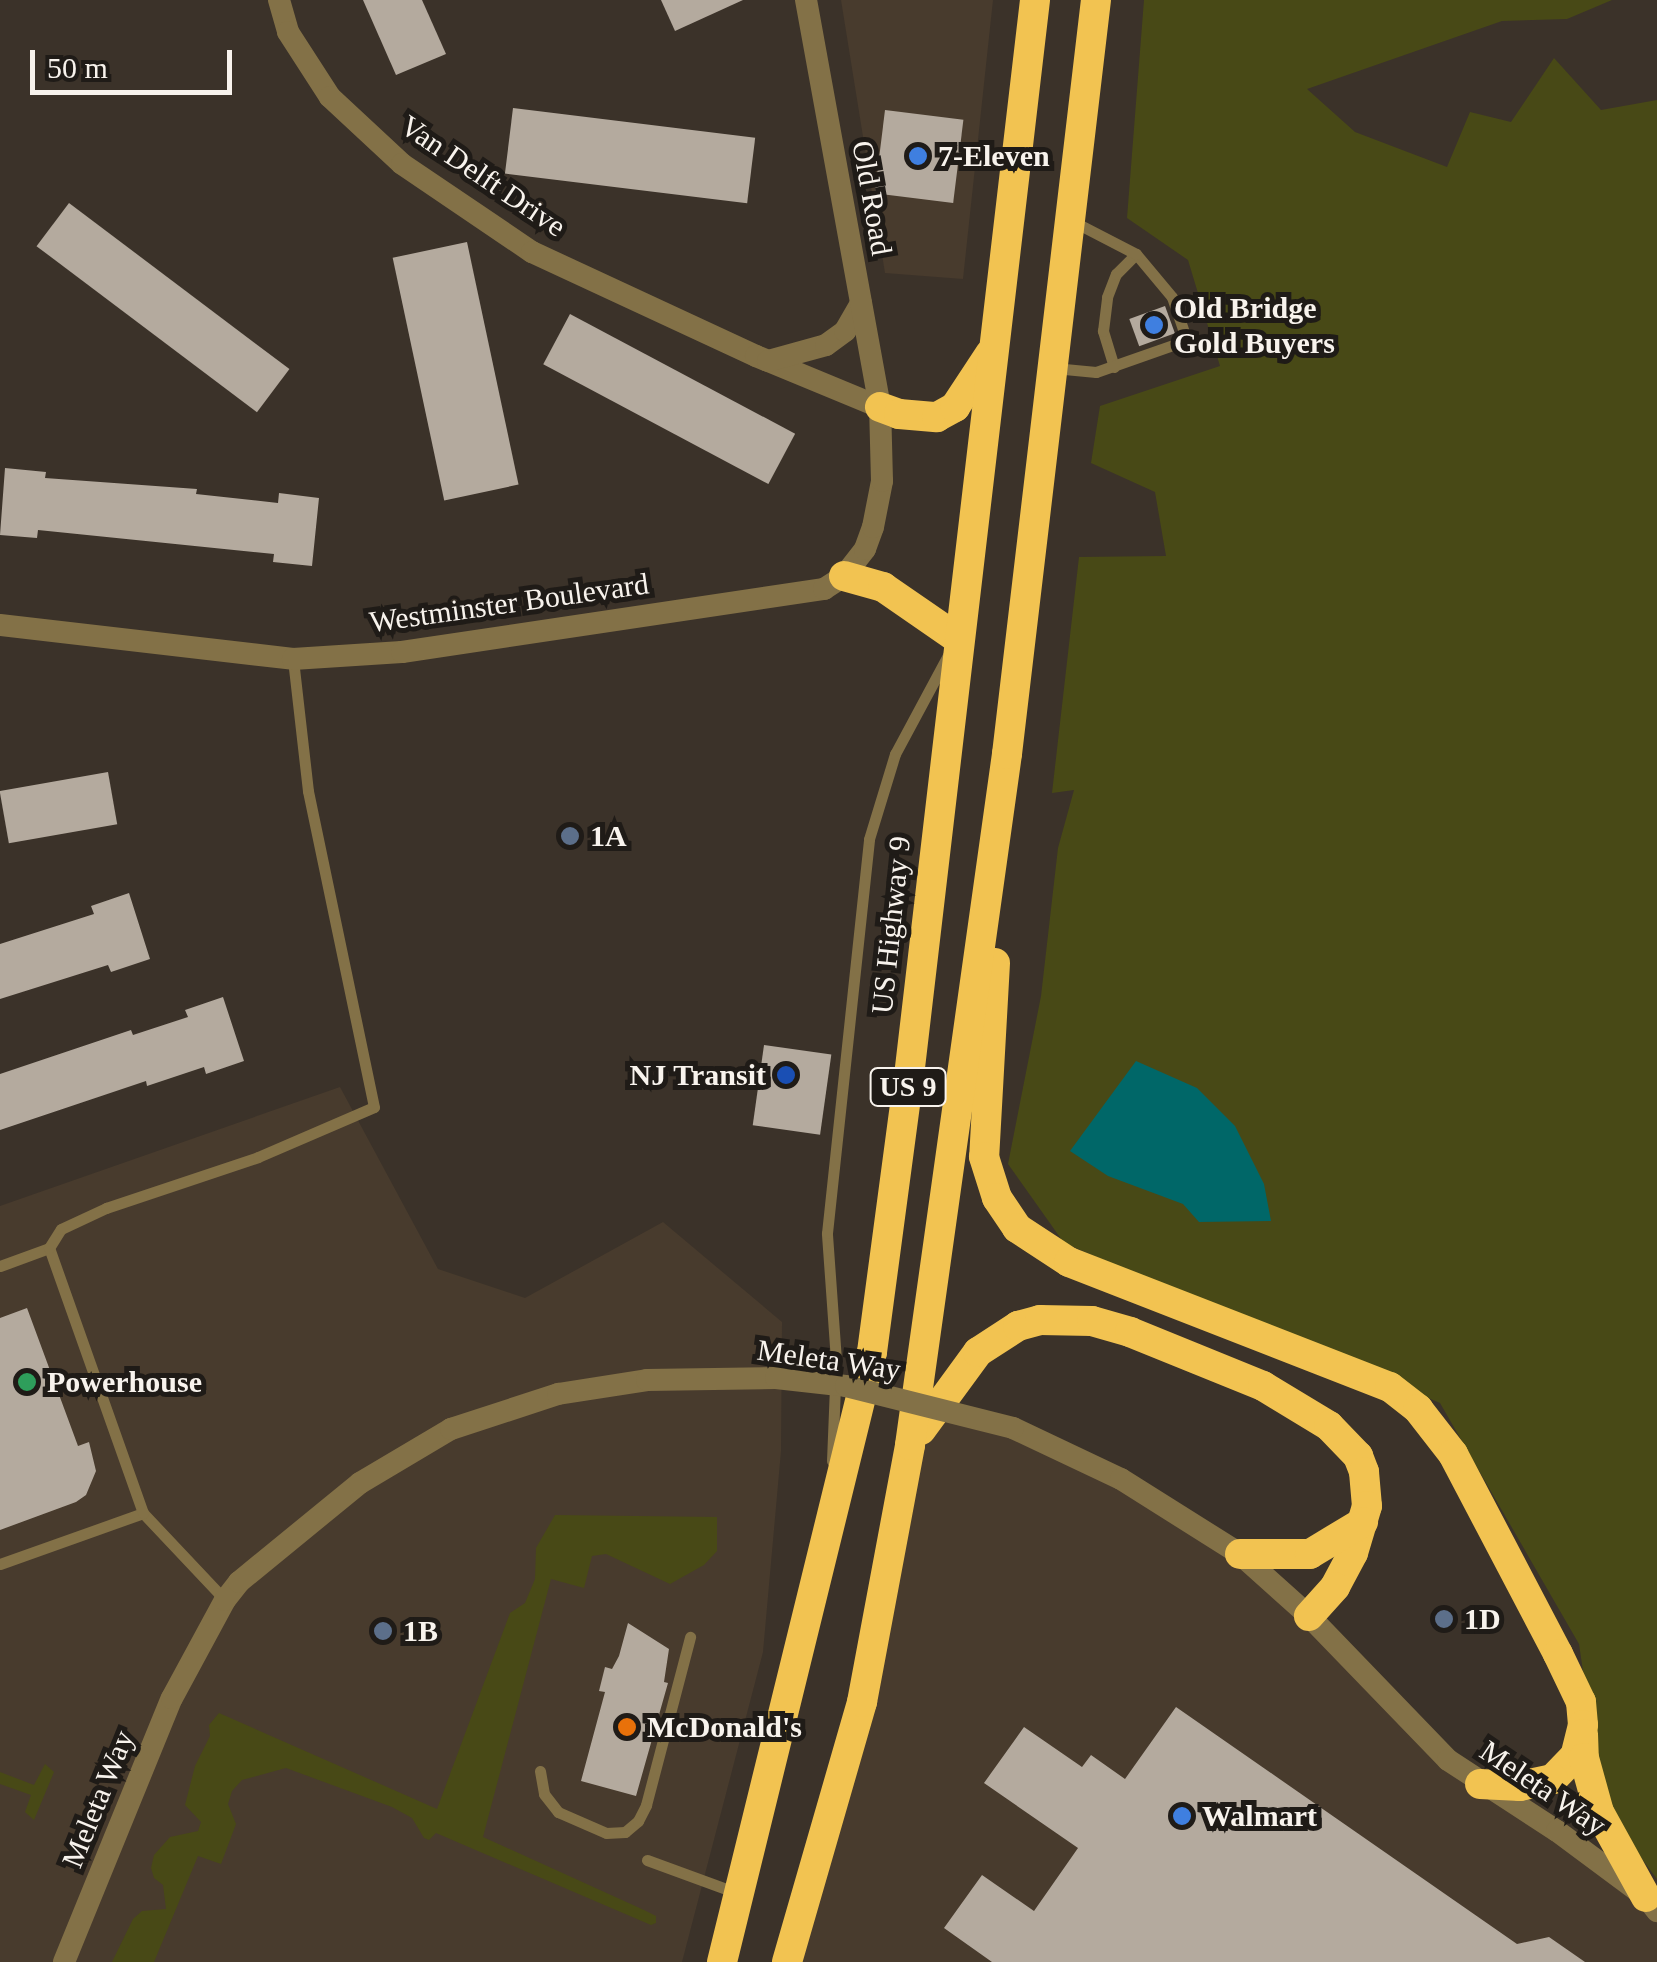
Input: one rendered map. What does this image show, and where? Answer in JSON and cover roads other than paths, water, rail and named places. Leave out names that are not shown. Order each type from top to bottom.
[{"type":"highway","name":"US Highway 9","points":[[722,1962],[831,1532],[872,1352],[892,1214],[1034,0]]},
{"type":"highway","name":"US 9","points":[[787,1962],[862,1702],[910,1445],[1007,754],[1096,0]]},
{"type":"highway","points":[[880,407],[921,418],[936,417],[955,407],[995,348]]},
{"type":"highway","points":[[844,576],[883,587],[957,638]]},
{"type":"highway","points":[[1007,754],[984,1157],[998,1198],[1017,1228],[1069,1262],[1390,1386],[1418,1409],[1452,1454],[1581,1702],[1584,1758],[1598,1812],[1651,1904]]},
{"type":"highway","points":[[910,1445],[963,1370],[997,1338],[1040,1320],[1092,1320],[1219,1366],[1329,1426],[1358,1456],[1364,1472],[1368,1491],[1345,1571],[1309,1616]]},
{"type":"highway","points":[[1240,1554],[1310,1554],[1362,1522]]},
{"type":"highway","points":[[1480,1784],[1539,1784],[1552,1779],[1574,1756],[1583,1725]]},
{"type":"street","name":"Van Delft Drive","points":[[279,0],[288,32],[330,97],[402,164],[532,252],[880,407]]},
{"type":"street","name":"Old Road","points":[[806,0],[880,407]]},
{"type":"street","points":[[768,360],[826,345],[844,331],[861,302]]},
{"type":"street","points":[[844,576],[865,550],[882,481],[880,407]]},
{"type":"street","name":"Westminster Boulevard","points":[[0,625],[293,659],[402,652],[824,589],[844,576]]},
{"type":"street","name":"Meleta Way","points":[[64,1962],[172,1698],[225,1600],[239,1582],[360,1483],[451,1429],[558,1394],[647,1380],[776,1378],[846,1386],[1013,1428],[1121,1479],[1240,1554],[1309,1616],[1448,1760],[1557,1831],[1651,1904]]},
{"type":"lane","points":[[1054,368],[1096,372],[1179,343],[1185,335],[1172,297],[1136,254],[1072,221]]},
{"type":"lane","points":[[1114,367],[1102,331],[1107,297],[1116,274],[1136,254]]},
{"type":"lane","points":[[831,1532],[836,1360],[827,1233],[869,839],[896,754],[957,638]]},
{"type":"lane","points":[[0,1266],[49,1248],[61,1229],[79,1218],[258,1157],[374,1108],[308,791],[293,659]]},
{"type":"lane","points":[[49,1248],[143,1513],[225,1600]]},
{"type":"lane","points":[[0,1564],[143,1513]]},
{"type":"lane","points":[[540,1772],[544,1794],[558,1812],[606,1833],[625,1832],[638,1821],[646,1804],[690,1638]]},
{"type":"lane","points":[[646,1860],[741,1894]]},
{"type":"water","points":[[1136,1061],[1197,1088],[1235,1126],[1264,1184],[1271,1221],[1199,1222],[1183,1204],[1108,1176],[1070,1151]]},
{"type":"place","name":"7-Eleven","points":[[918,156]]},
{"type":"place","name":"Old Bridge Gold Buyers","points":[[1154,325]]},
{"type":"place","name":"1A","points":[[570,836]]},
{"type":"place","name":"NJ Transit","points":[[786,1075]]},
{"type":"place","name":"Powerhouse","points":[[27,1382]]},
{"type":"place","name":"1D","points":[[1444,1619]]},
{"type":"place","name":"1B","points":[[383,1631]]},
{"type":"place","name":"McDonald's","points":[[627,1727]]},
{"type":"place","name":"Walmart","points":[[1182,1816]]}]
